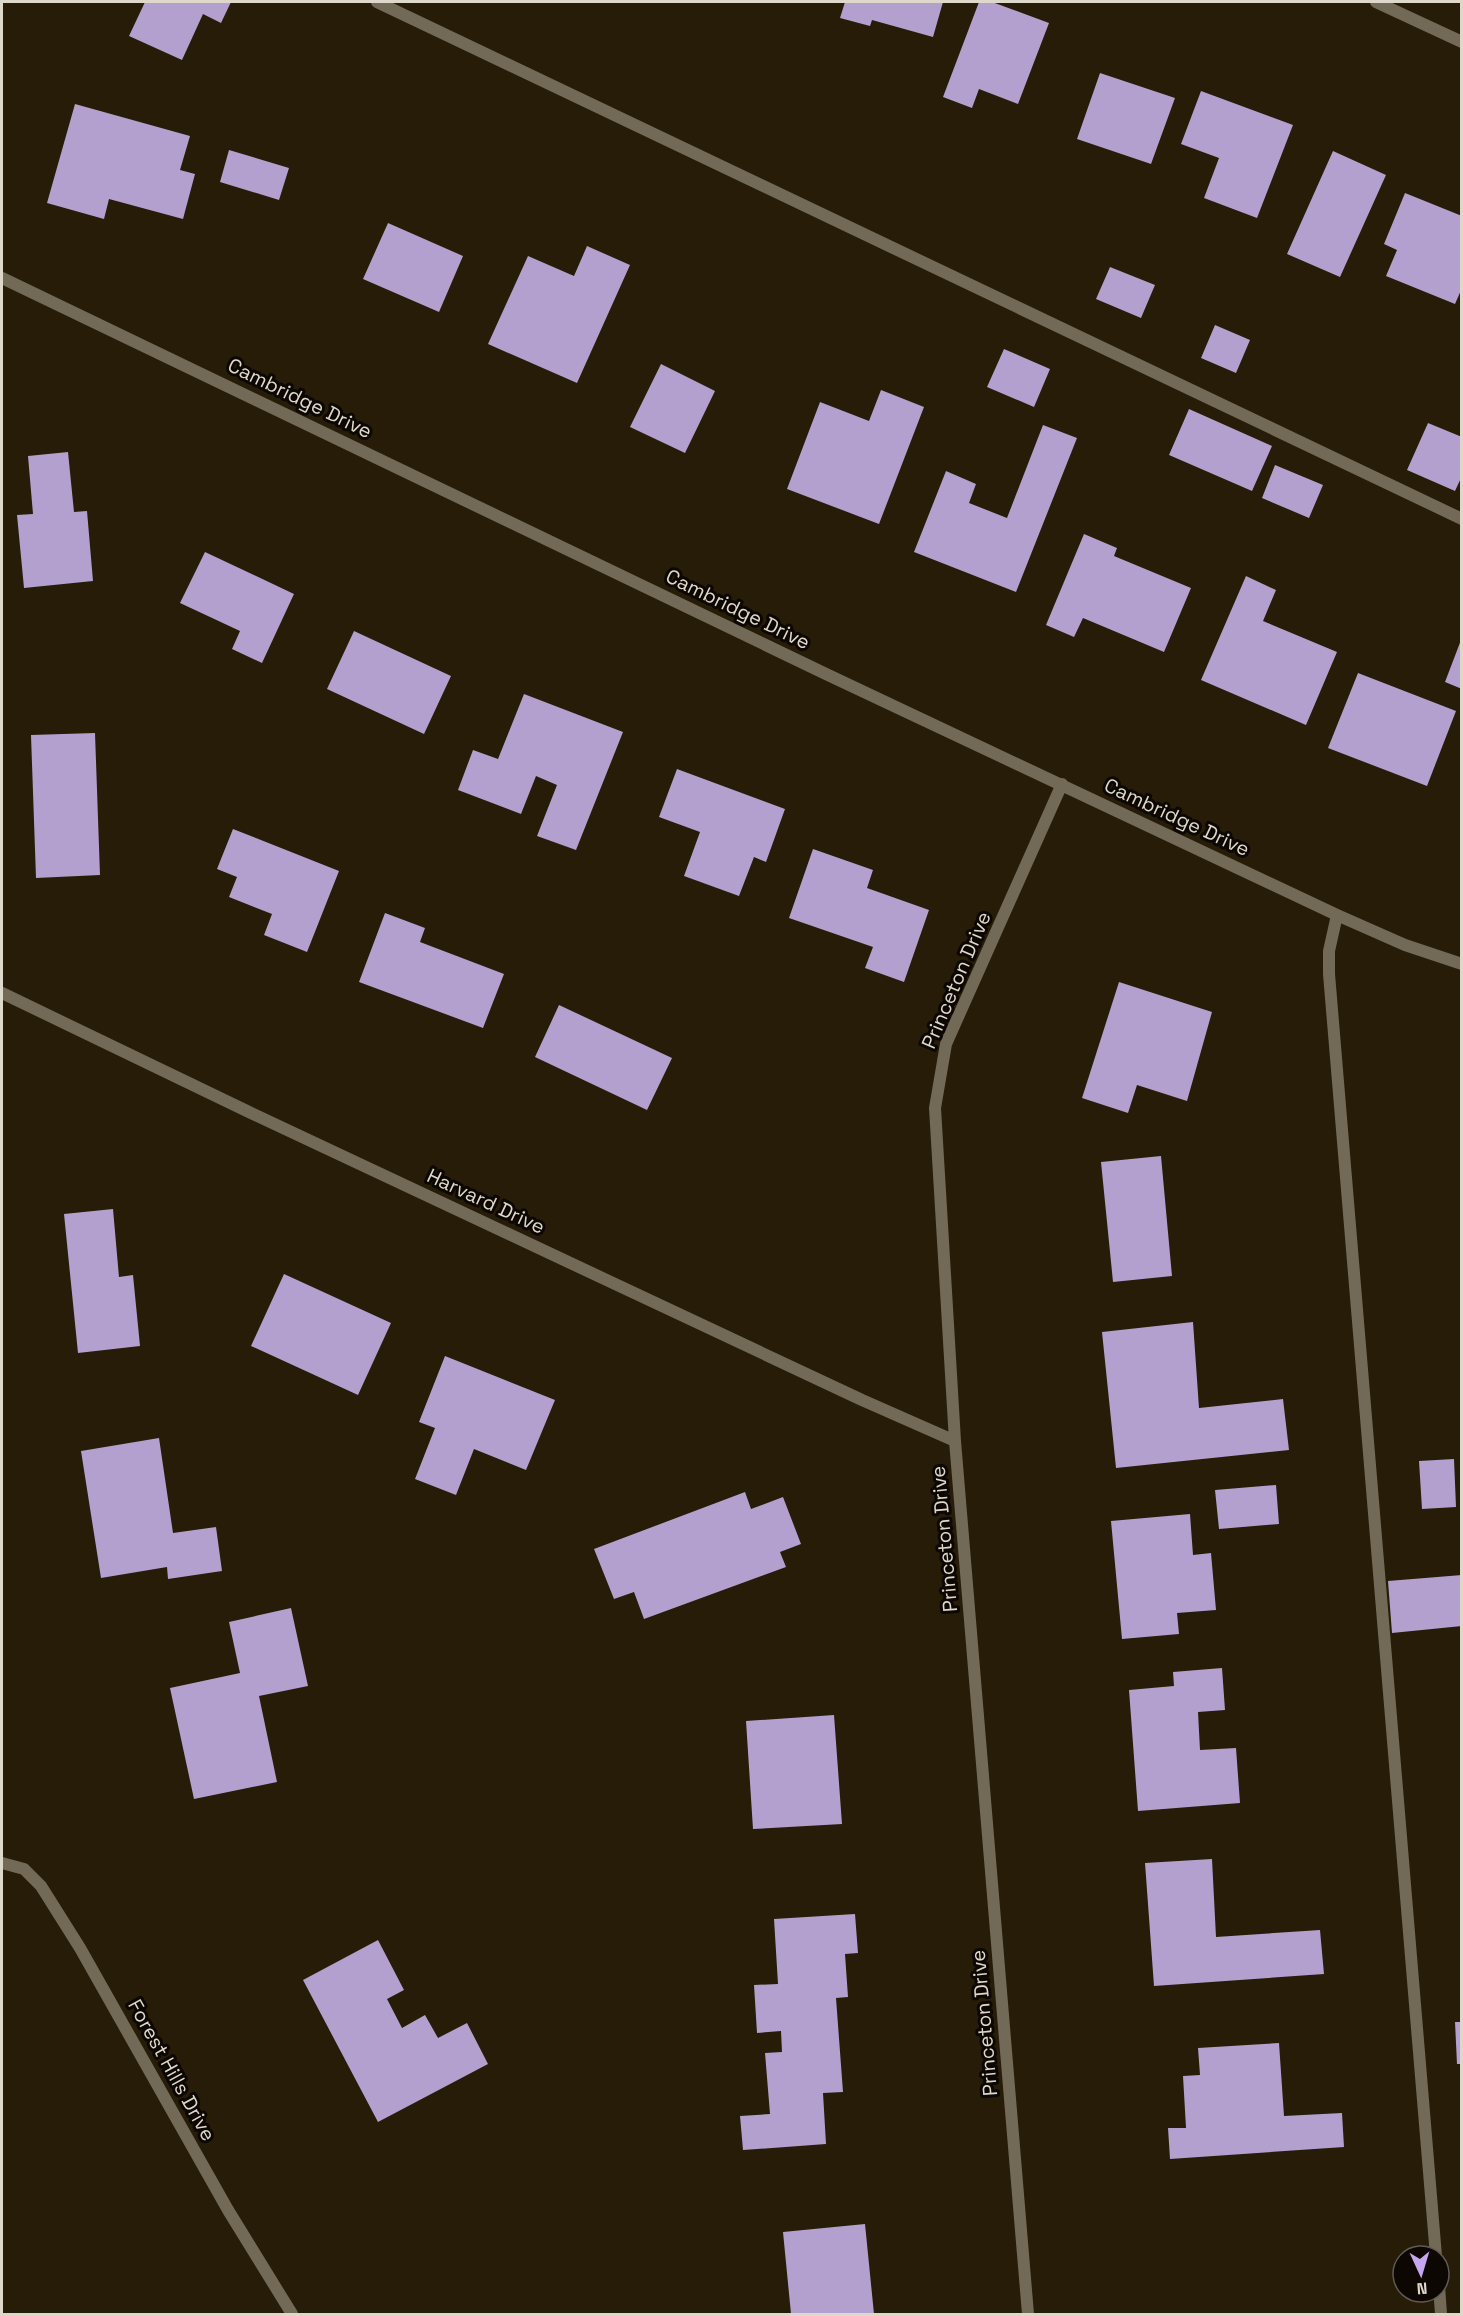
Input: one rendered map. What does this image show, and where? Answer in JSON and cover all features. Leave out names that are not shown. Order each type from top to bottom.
[{"type":"street","points":[[377,2],[1461,519]]},
{"type":"street","points":[[1376,2],[1461,42]]},
{"type":"street","name":"Cambridge Drive","points":[[2,278],[1337,915],[1405,945],[1461,964]]},
{"type":"street","name":"Princeton Drive","points":[[1028,2314],[955,1441],[935,1108],[946,1044],[977,968],[1019,885],[1062,784]]},
{"type":"street","points":[[1337,915],[1329,951],[1329,975],[1436,2244]]},
{"type":"street","name":"Harvard Drive","points":[[2,993],[211,1094],[862,1400],[955,1441]]},
{"type":"street","name":"Forest Hills Drive","points":[[2,1863],[24,1869],[40,1886],[58,1913],[228,2210],[292,2314]]},
{"type":"building","points":[[145,2],[231,2],[221,23],[203,14],[182,60],[129,36]]},
{"type":"building","points":[[845,2],[943,2],[933,37],[872,20],[870,26],[840,18]]},
{"type":"building","points":[[979,2],[992,2],[1049,23],[1018,104],[979,89],[972,108],[943,97]]},
{"type":"building","points":[[1100,73],[1175,98],[1151,164],[1077,139]]},
{"type":"building","points":[[1201,91],[1293,125],[1257,218],[1204,198],[1219,158],[1181,144]]},
{"type":"building","points":[[75,104],[190,136],[180,170],[195,174],[183,219],[109,199],[104,219],[47,203]]},
{"type":"building","points":[[229,150],[289,168],[279,200],[220,182]]},
{"type":"building","points":[[1333,151],[1386,175],[1340,277],[1287,254]]},
{"type":"building","points":[[1405,193],[1462,216],[1462,288],[1455,304],[1386,276],[1397,250],[1384,244]]},
{"type":"building","points":[[388,223],[463,256],[439,312],[363,279]]},
{"type":"building","points":[[587,246],[630,265],[577,383],[488,344],[528,256],[574,276]]},
{"type":"building","points":[[1110,267],[1155,285],[1141,318],[1096,299]]},
{"type":"building","points":[[1215,325],[1250,340],[1236,373],[1201,358]]},
{"type":"building","points":[[1004,349],[1050,369],[1034,407],[987,387]]},
{"type":"building","points":[[661,364],[715,391],[685,453],[630,427]]},
{"type":"building","points":[[881,390],[924,407],[879,524],[787,489],[820,402],[869,421]]},
{"type":"building","points":[[1189,409],[1272,446],[1252,491],[1169,455]]},
{"type":"building","points":[[1428,423],[1462,437],[1462,476],[1455,491],[1407,470]]},
{"type":"building","points":[[1043,425],[1077,438],[1016,592],[914,552],[946,471],[976,484],[969,503],[1007,518]]},
{"type":"building","points":[[68,452],[74,512],[87,511],[93,581],[24,588],[17,515],[33,514],[28,456]]},
{"type":"building","points":[[1275,465],[1323,485],[1309,518],[1262,498]]},
{"type":"building","points":[[1084,534],[1117,548],[1114,556],[1191,588],[1164,652],[1083,618],[1074,637],[1046,625]]},
{"type":"building","points":[[205,552],[294,594],[262,663],[232,649],[240,631],[180,603]]},
{"type":"building","points":[[1246,576],[1276,590],[1263,621],[1337,652],[1306,725],[1201,680]]},
{"type":"building","points":[[354,631],[451,676],[424,734],[327,689]]},
{"type":"building","points":[[1462,640],[1462,689],[1445,682]]},
{"type":"building","points":[[1358,673],[1456,711],[1427,786],[1328,748]]},
{"type":"building","points":[[524,694],[623,732],[576,850],[537,836],[557,785],[536,776],[521,814],[458,790],[473,750],[498,759]]},
{"type":"building","points":[[95,733],[100,875],[36,878],[31,735]]},
{"type":"building","points":[[677,769],[785,809],[766,862],[754,857],[739,896],[684,876],[700,832],[659,817]]},
{"type":"building","points":[[233,829],[339,871],[307,952],[264,935],[272,914],[229,897],[237,877],[217,869]]},
{"type":"building","points":[[813,849],[873,870],[867,888],[929,910],[904,982],[865,968],[873,947],[789,918]]},
{"type":"building","points":[[385,913],[425,928],[420,942],[504,974],[483,1028],[359,982]]},
{"type":"building","points":[[1119,982],[1212,1012],[1187,1101],[1137,1085],[1128,1113],[1082,1098]]},
{"type":"building","points":[[559,1005],[672,1058],[647,1110],[535,1057]]},
{"type":"building","points":[[1161,1156],[1172,1276],[1113,1282],[1101,1162]]},
{"type":"building","points":[[113,1209],[119,1277],[133,1275],[140,1346],[78,1353],[64,1214]]},
{"type":"building","points":[[284,1274],[391,1323],[358,1395],[251,1346]]},
{"type":"building","points":[[1193,1322],[1199,1408],[1283,1399],[1289,1450],[1116,1468],[1102,1332]]},
{"type":"building","points":[[445,1356],[555,1400],[526,1470],[474,1449],[456,1495],[415,1479],[435,1428],[419,1422]]},
{"type":"building","points":[[159,1438],[173,1533],[216,1527],[222,1571],[168,1579],[167,1567],[101,1578],[81,1451]]},
{"type":"building","points":[[1454,1459],[1456,1507],[1422,1509],[1419,1461]]},
{"type":"building","points":[[1276,1485],[1279,1524],[1219,1529],[1215,1490]]},
{"type":"building","points":[[745,1492],[751,1509],[783,1497],[801,1544],[780,1552],[786,1567],[644,1619],[634,1592],[614,1599],[594,1549]]},
{"type":"building","points":[[1190,1514],[1193,1555],[1211,1553],[1216,1610],[1177,1613],[1179,1634],[1122,1639],[1111,1521]]},
{"type":"building","points":[[1462,1575],[1462,1626],[1392,1633],[1388,1581]]},
{"type":"building","points":[[291,1608],[308,1686],[259,1696],[277,1782],[194,1799],[170,1688],[240,1673],[229,1622]]},
{"type":"building","points":[[1222,1668],[1225,1710],[1198,1712],[1200,1750],[1236,1748],[1240,1803],[1138,1811],[1129,1690],[1174,1686],[1173,1672]]},
{"type":"building","points":[[834,1715],[842,1824],[753,1829],[746,1721]]},
{"type":"building","points":[[1212,1859],[1216,1937],[1320,1930],[1324,1974],[1154,1986],[1145,1863]]},
{"type":"building","points":[[855,1914],[858,1953],[845,1954],[848,1997],[836,1998],[843,2092],[823,2093],[826,2144],[743,2150],[740,2116],[770,2114],[765,2053],[782,2052],[781,2031],[757,2033],[754,1985],[778,1984],[774,1919]]},
{"type":"building","points":[[378,1940],[404,1990],[387,1999],[402,2028],[425,2015],[438,2038],[467,2023],[488,2064],[378,2122],[303,1980]]},
{"type":"building","points":[[1455,2022],[1462,2022],[1462,2064],[1457,2064]]},
{"type":"building","points":[[1279,2043],[1284,2116],[1342,2113],[1344,2147],[1170,2159],[1168,2128],[1186,2128],[1183,2076],[1200,2075],[1198,2048]]},
{"type":"building","points":[[865,2224],[874,2314],[791,2314],[783,2232]]}]
